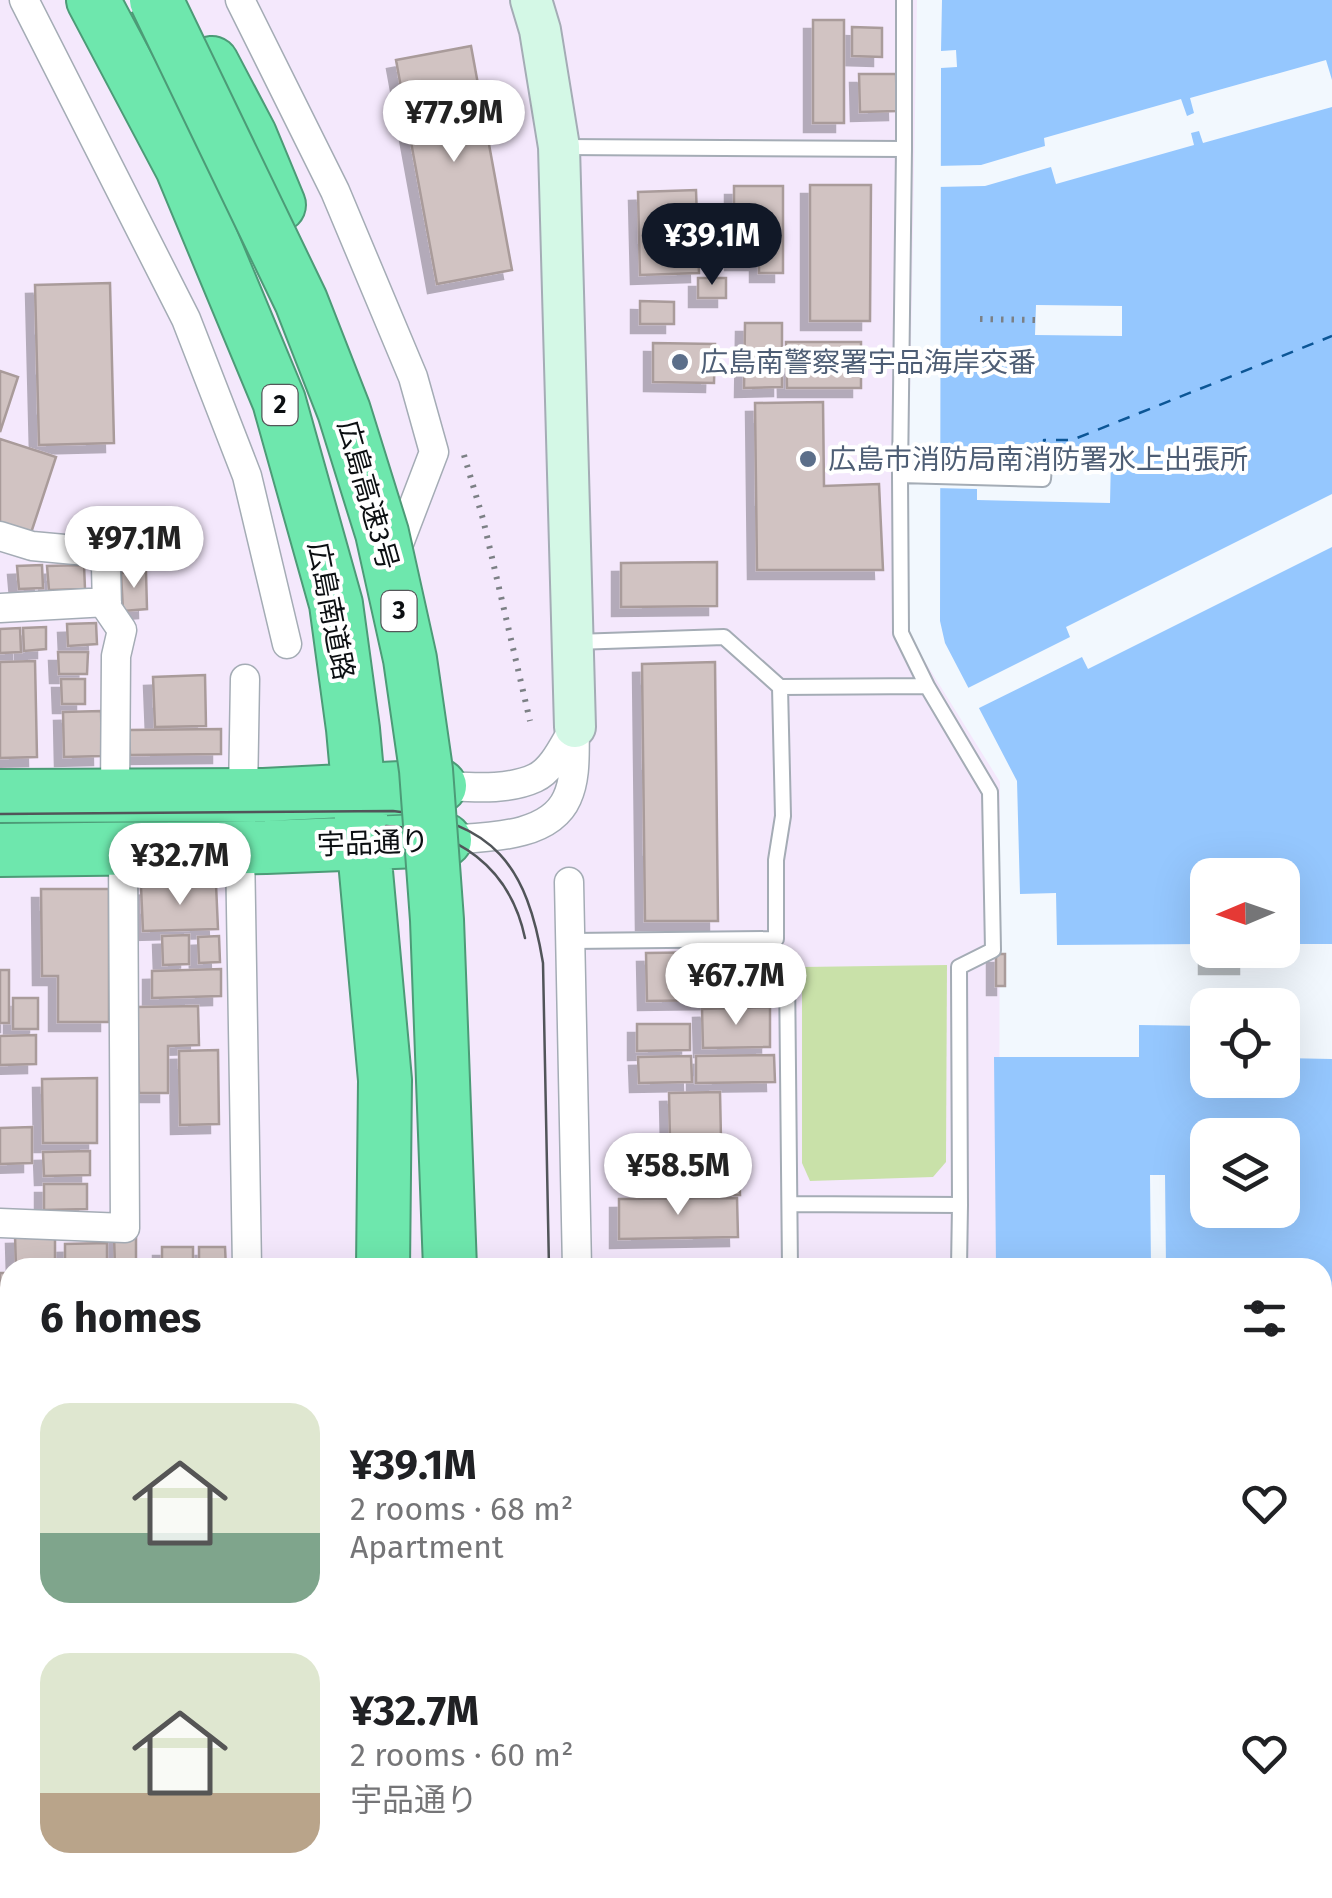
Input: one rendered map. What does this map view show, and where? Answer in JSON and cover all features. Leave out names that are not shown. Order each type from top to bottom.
[{"type":"highway","name":"広島南道路","points":[[92,0],[182,168],[279,402],[336,604],[385,1080],[383,1258]]},
{"type":"highway","name":"広島高速3号","points":[[156,0],[302,301],[344,410],[382,533],[410,659],[426,770],[438,920],[450,1258]]},
{"type":"highway","points":[[178,0],[250,134],[342,357],[396,516],[422,642],[440,786],[467,1258]]},
{"type":"highway","name":"宇品通り","points":[[0,796],[244,795],[440,786]]},
{"type":"highway","name":"宇品通り","points":[[0,850],[240,848],[445,840]]},
{"type":"street","points":[[24,0],[186,319],[247,476],[287,644]]},
{"type":"street","points":[[240,0],[334,192],[413,377],[434,452],[400,540]]},
{"type":"street","points":[[445,840],[500,836],[545,822],[566,800],[574,774],[558,147],[532,0]]},
{"type":"street","points":[[247,476],[308,505]]},
{"type":"street","points":[[0,536],[32,546],[97,552],[106,566],[107,608],[122,630],[116,656],[115,795]]},
{"type":"street","points":[[0,608],[107,602]]},
{"type":"street","points":[[244,679],[244,795]]},
{"type":"street","points":[[440,786],[491,787],[537,778],[575,727]]},
{"type":"street","points":[[240,848],[247,1258]]},
{"type":"street","points":[[0,1223],[125,1228],[123,849]]},
{"type":"street","points":[[570,882],[578,1258]]},
{"type":"lane","points":[[904,0],[901,633],[927,686],[990,792],[993,950],[959,967],[959,1258]]},
{"type":"lane","points":[[558,147],[904,149]]},
{"type":"lane","points":[[900,476],[1043,479],[1044,456]]},
{"type":"lane","points":[[573,642],[724,637],[780,687],[927,686]]},
{"type":"lane","points":[[571,941],[776,939],[776,860],[783,816],[780,687]]},
{"type":"lane","points":[[787,969],[790,1258]]},
{"type":"lane","points":[[790,1204],[960,1205]]},
{"type":"path","points":[[980,319],[1035,320]]},
{"type":"shaded area","points":[[0,0],[917,0],[906,631],[1000,782],[999,1258],[0,1258]]},
{"type":"green space","points":[[947,965],[946,1162],[933,1177],[810,1181],[802,1163],[802,967]]},
{"type":"water","points":[[942,0],[1332,0],[1332,944],[1300,944],[1300,858],[1190,858],[1190,944],[1057,945],[1056,893],[1020,894],[1017,781],[945,643],[940,621],[941,68],[957,67],[956,50],[941,51]]},
{"type":"water","points":[[1139,1025],[1190,1026],[1190,1098],[1300,1098],[1300,1058],[1332,1059],[1332,1258],[996,1258],[994,1057],[1139,1057]]},
{"type":"pier","points":[[1326,60],[1332,80],[1332,107],[1203,143],[1199,131],[1191,133],[1194,145],[1056,184],[1051,167],[985,186],[936,187],[936,166],[981,165],[1045,146],[1044,138],[1181,99],[1187,116],[1194,113],[1190,98]]},
{"type":"pier","points":[[1036,305],[1122,306],[1122,336],[1035,335]]},
{"type":"pier","points":[[995,455],[1111,458],[1110,503],[977,500],[977,489],[935,488],[935,464],[994,465]]},
{"type":"pier","points":[[1332,494],[1332,547],[1088,669],[1082,657],[975,710],[964,690],[1070,637],[1066,627]]},
{"type":"pier","points":[[1150,1175],[1165,1175],[1166,1258],[1151,1258]]},
{"type":"building","points":[[813,20],[844,20],[844,123],[813,123]]},
{"type":"building","points":[[852,27],[882,28],[882,57],[852,56]]},
{"type":"building","points":[[471,46],[512,270],[437,284],[396,60]]},
{"type":"building","points":[[859,74],[896,74],[897,111],[860,112]]},
{"type":"building","points":[[810,185],[871,185],[870,321],[810,321]]},
{"type":"building","points":[[734,186],[783,186],[783,273],[759,273],[759,261],[734,261]]},
{"type":"building","points":[[696,190],[699,273],[640,275],[638,192]]},
{"type":"building","points":[[698,278],[726,278],[726,298],[698,298]]},
{"type":"building","points":[[110,283],[114,443],[39,445],[35,285]]},
{"type":"building","points":[[640,301],[674,302],[674,324],[640,324]]},
{"type":"building","points":[[745,323],[782,323],[782,387],[744,388]]},
{"type":"building","points":[[786,342],[861,342],[861,388],[787,388]]},
{"type":"building","points":[[653,343],[715,344],[714,383],[653,382]]},
{"type":"building","points":[[0,371],[18,377],[0,432]]},
{"type":"building","points":[[823,402],[824,486],[879,484],[883,570],[757,570],[755,403]]},
{"type":"building","points":[[0,439],[56,457],[31,533],[0,523]]},
{"type":"building","points":[[717,562],[717,606],[621,607],[621,563]]},
{"type":"building","points":[[42,565],[43,588],[19,589],[17,566]]},
{"type":"building","points":[[84,565],[85,589],[49,590],[47,566]]},
{"type":"building","points":[[146,572],[147,609],[123,611],[121,573]]},
{"type":"building","points":[[96,623],[97,644],[68,646],[67,624]]},
{"type":"building","points":[[46,627],[46,649],[24,651],[23,628]]},
{"type":"building","points":[[20,628],[21,652],[0,653],[0,629]]},
{"type":"building","points":[[58,652],[88,652],[87,674],[59,674]]},
{"type":"building","points":[[35,661],[37,757],[0,758],[0,662]]},
{"type":"building","points":[[715,662],[718,921],[645,921],[642,664]]},
{"type":"building","points":[[205,675],[206,726],[155,727],[153,677]]},
{"type":"building","points":[[61,679],[85,679],[85,704],[62,704]]},
{"type":"building","points":[[101,711],[102,756],[64,757],[63,712]]},
{"type":"building","points":[[221,729],[221,754],[130,755],[129,730]]},
{"type":"building","points":[[216,884],[218,929],[143,931],[141,887]]},
{"type":"building","points":[[41,889],[109,889],[109,1022],[58,1022],[58,976],[42,976]]},
{"type":"building","points":[[189,935],[189,964],[163,965],[162,936]]},
{"type":"building","points":[[219,936],[220,962],[199,963],[198,937]]},
{"type":"building","points":[[718,952],[719,1000],[647,1001],[646,953]]},
{"type":"building","points":[[996,954],[1005,954],[1005,986],[996,986]]},
{"type":"building","points":[[221,969],[221,996],[152,998],[152,971]]},
{"type":"building","points":[[0,970],[9,970],[9,1023],[0,1023]]},
{"type":"building","points":[[13,998],[38,998],[38,1029],[13,1029]]},
{"type":"building","points":[[198,1006],[199,1045],[168,1046],[168,1093],[139,1093],[137,1007]]},
{"type":"building","points":[[770,1007],[770,1047],[703,1048],[702,1009]]},
{"type":"building","points":[[637,1024],[690,1024],[690,1050],[637,1051]]},
{"type":"building","points":[[36,1035],[36,1064],[0,1065],[0,1036]]},
{"type":"building","points":[[218,1050],[219,1124],[180,1125],[179,1051]]},
{"type":"building","points":[[774,1055],[775,1082],[696,1083],[696,1056]]},
{"type":"building","points":[[691,1056],[692,1082],[639,1083],[638,1057]]},
{"type":"building","points":[[97,1078],[97,1143],[43,1143],[42,1079]]},
{"type":"building","points":[[720,1092],[721,1139],[670,1140],[669,1093]]},
{"type":"building","points":[[32,1127],[32,1163],[0,1164],[0,1128]]},
{"type":"building","points":[[90,1151],[90,1175],[44,1176],[43,1152]]},
{"type":"building","points":[[679,1158],[739,1158],[740,1195],[659,1196],[659,1174],[679,1174]]},
{"type":"building","points":[[44,1184],[87,1184],[87,1209],[44,1210]]},
{"type":"building","points":[[737,1198],[738,1237],[619,1239],[619,1199]]},
{"type":"building","points":[[55,1234],[55,1258],[16,1258],[15,1235]]},
{"type":"building","points":[[136,1234],[136,1258],[115,1258],[114,1235]]},
{"type":"building","points":[[107,1243],[107,1258],[65,1258],[65,1244]]},
{"type":"building","points":[[162,1247],[193,1247],[193,1258],[162,1258]]},
{"type":"building","points":[[199,1247],[225,1247],[226,1258],[199,1258]]},
{"type":"ferry route","points":[[1044,450],[1044,440],[1072,440],[1332,336]]},
{"type":"tram line","points":[[0,814],[393,811],[428,816],[481,838],[500,854],[515,875],[527,900],[543,963],[549,1258]]},
{"type":"tram line","points":[[386,826],[436,835],[477,856],[507,891],[525,938]]},
{"type":"place","name":"広島南警察署宇品海岸交番","points":[[680,362]]},
{"type":"place","name":"広島市消防局南消防署水上出張所","points":[[808,459]]}]
